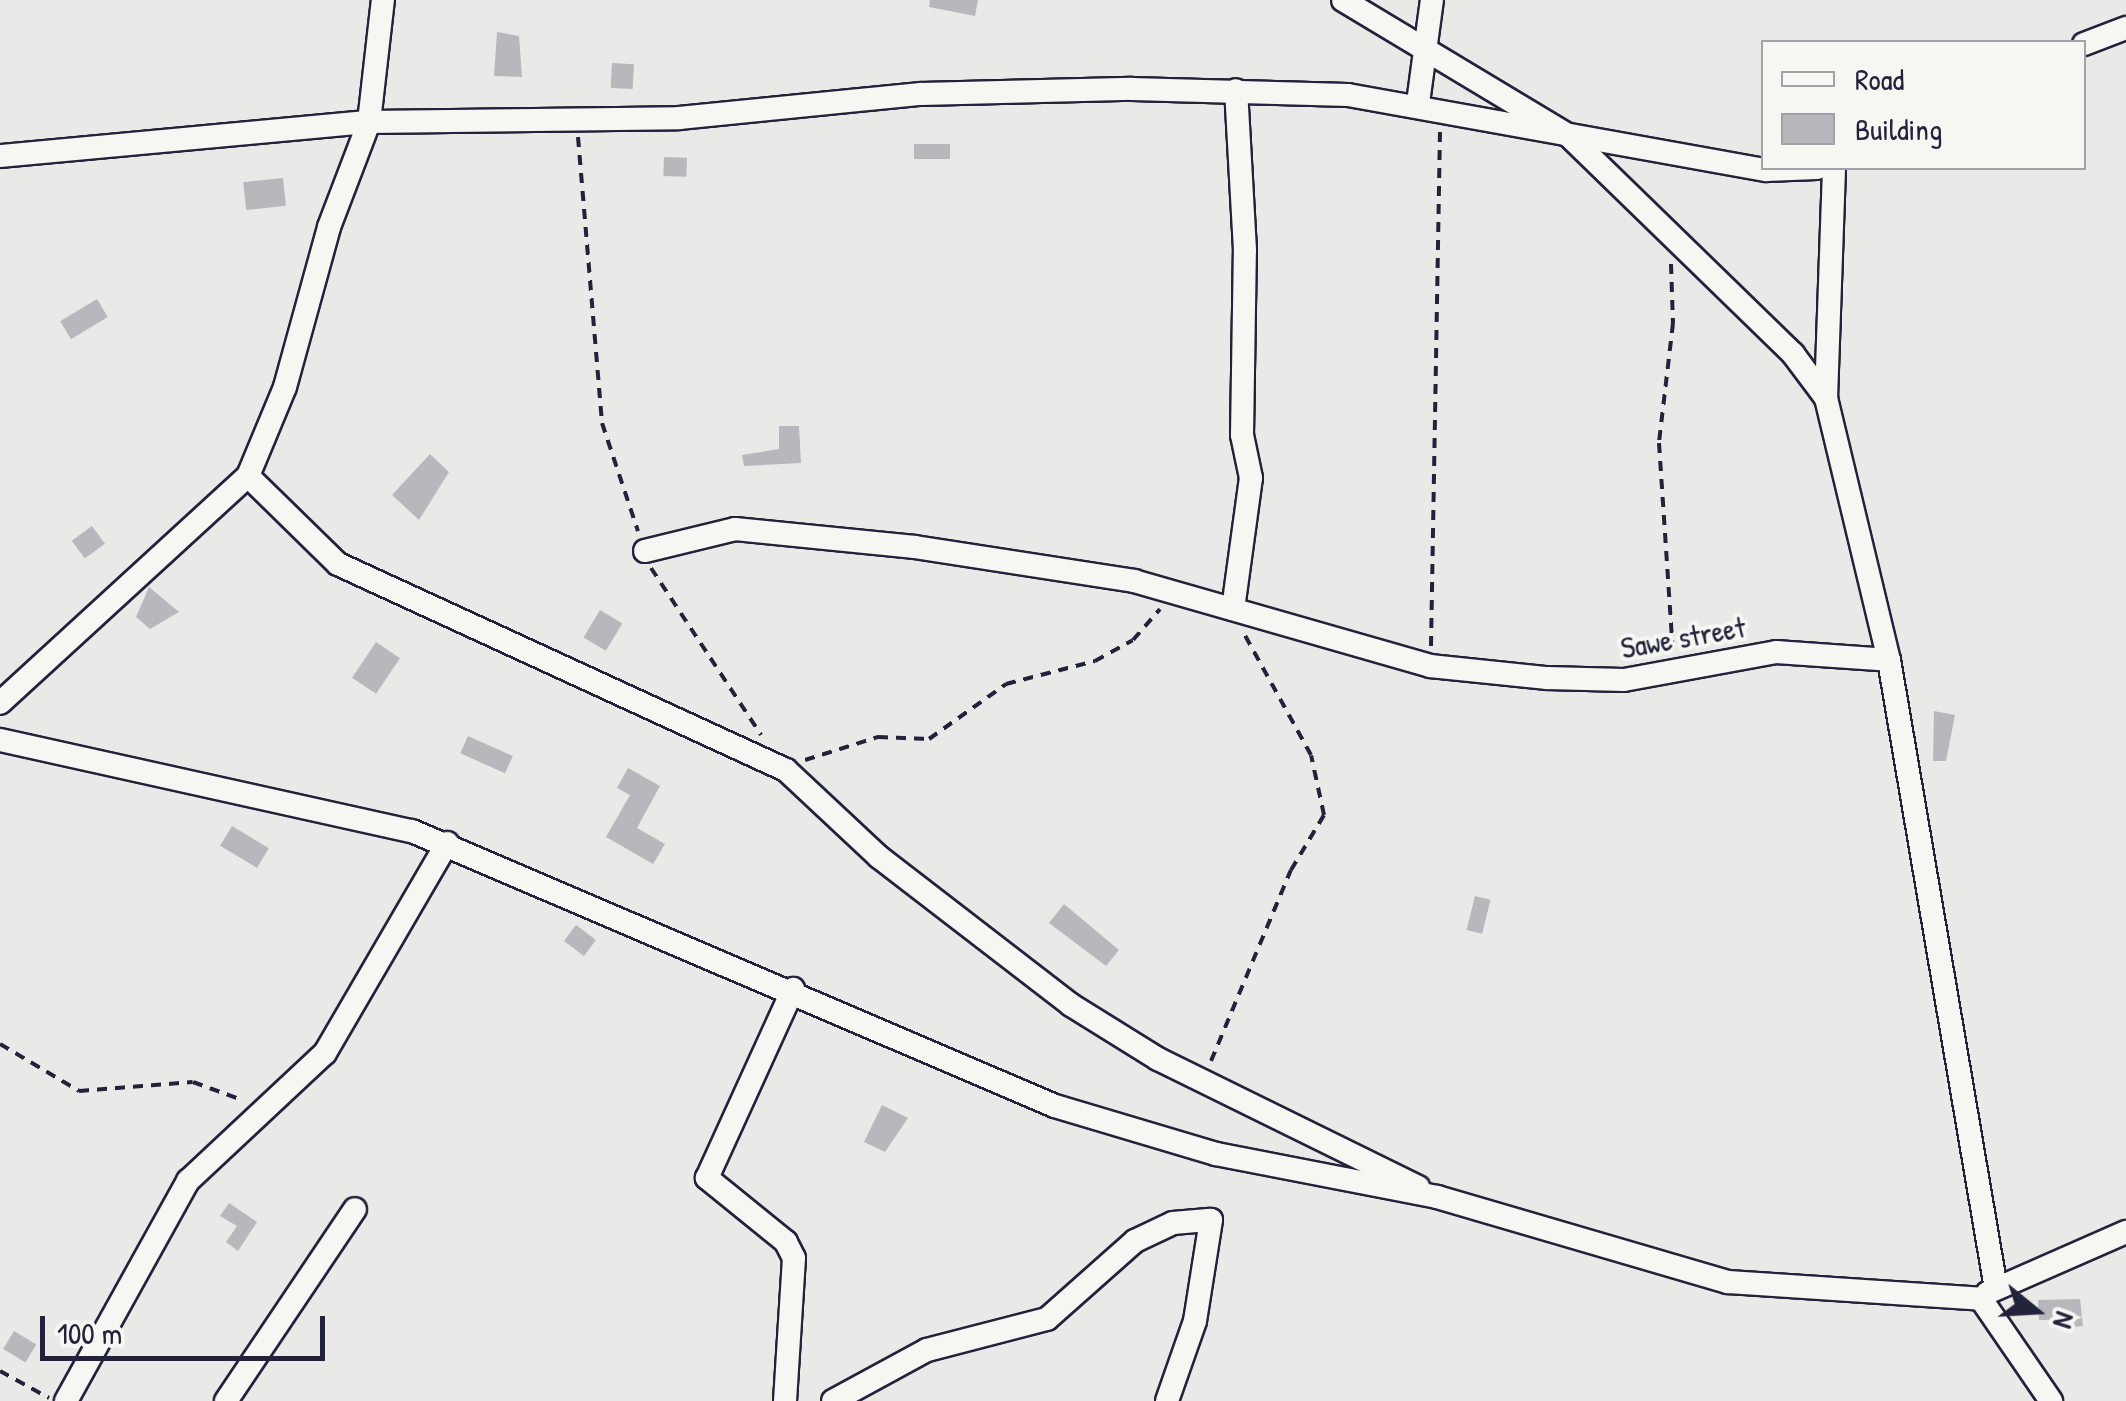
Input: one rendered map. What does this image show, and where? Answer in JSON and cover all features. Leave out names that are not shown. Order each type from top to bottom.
[{"type":"street","points":[[0,703],[248,476],[285,387],[328,227],[369,122],[382,0]]},
{"type":"street","points":[[1343,0],[1570,136],[1793,354],[1826,398]]},
{"type":"street","points":[[1429,105],[1426,50],[1432,0]]},
{"type":"street","points":[[2086,43],[2126,28]]},
{"type":"street","points":[[0,156],[369,122],[578,122],[920,94],[1236,90],[1429,105],[1570,136],[1761,169]]},
{"type":"street","points":[[1233,609],[1251,478],[1242,435],[1245,250],[1236,90]]},
{"type":"street","points":[[1834,170],[1826,398],[1890,660],[1988,1291],[2051,1401]]},
{"type":"street","points":[[248,476],[338,564],[786,770],[880,856],[1071,1005],[1203,1078],[1346,1145],[1436,1198]]},
{"type":"street","name":"Sawe street","points":[[645,551],[691,535],[784,530],[1077,570],[1178,592],[1430,666],[1547,678],[1674,672],[1776,652],[1890,660]]},
{"type":"street","points":[[0,740],[301,802],[446,843],[1088,1116],[1216,1154],[1436,1198],[1728,1282],[1988,1291],[2126,1232]]},
{"type":"street","points":[[66,1401],[188,1181],[219,1144],[264,1111],[324,1053],[446,843]]},
{"type":"street","points":[[785,1401],[794,1258],[786,1242],[706,1178],[794,990]]},
{"type":"street","points":[[226,1401],[355,1209]]},
{"type":"street","points":[[833,1401],[872,1393],[927,1350],[1047,1319],[1136,1241],[1172,1222],[1211,1220],[1195,1321],[1167,1401]]},
{"type":"path","points":[[1429,105],[1438,562],[1430,666]]},
{"type":"path","points":[[578,122],[581,238],[602,423],[656,580],[763,737]]},
{"type":"path","points":[[1669,231],[1673,323],[1659,443],[1674,672]]},
{"type":"path","points":[[786,770],[831,746],[929,739],[1006,684],[1094,661],[1133,640],[1178,592]]},
{"type":"path","points":[[1203,1078],[1291,870],[1324,815],[1311,755],[1233,609]]},
{"type":"path","points":[[0,1044],[80,1090],[193,1082],[264,1111]]},
{"type":"path","points":[[0,1371],[55,1401]]},
{"type":"building","points":[[930,0],[978,0],[975,16],[929,7]]},
{"type":"building","points":[[497,32],[519,36],[522,77],[494,76]]},
{"type":"building","points":[[612,63],[634,64],[633,89],[611,88]]},
{"type":"building","points":[[914,144],[950,144],[950,159],[914,159]]},
{"type":"building","points":[[664,157],[687,158],[686,177],[663,176]]},
{"type":"building","points":[[283,178],[286,206],[246,210],[243,182]]},
{"type":"building","points":[[97,299],[108,317],[71,339],[60,321]]},
{"type":"building","points":[[779,426],[799,426],[801,463],[744,466],[742,455],[779,449]]},
{"type":"building","points":[[430,454],[449,472],[419,520],[392,495]]},
{"type":"building","points":[[92,526],[105,544],[85,558],[72,541]]},
{"type":"building","points":[[149,587],[179,612],[150,629],[136,617]]},
{"type":"building","points":[[600,610],[622,623],[606,651],[584,637]]},
{"type":"building","points":[[376,642],[400,658],[376,694],[352,678]]},
{"type":"building","points":[[1934,711],[1955,715],[1946,761],[1933,761]]},
{"type":"building","points":[[468,736],[513,756],[505,773],[460,753]]},
{"type":"building","points":[[628,768],[660,786],[637,828],[665,844],[653,864],[606,837],[630,795],[617,788]]},
{"type":"building","points":[[232,826],[269,848],[257,868],[220,846]]},
{"type":"building","points":[[1475,896],[1491,900],[1482,934],[1467,930]]},
{"type":"building","points":[[1064,904],[1119,950],[1106,966],[1049,923]]},
{"type":"building","points":[[576,925],[596,940],[584,956],[564,941]]},
{"type":"building","points":[[882,1105],[908,1118],[885,1152],[864,1142]]},
{"type":"building","points":[[229,1203],[257,1222],[238,1251],[226,1242],[237,1226],[220,1216]]},
{"type":"building","points":[[2080,1299],[2083,1326],[2056,1329],[2055,1320],[2039,1320],[2038,1300]]},
{"type":"building","points":[[14,1331],[36,1344],[25,1362],[3,1349]]}]
